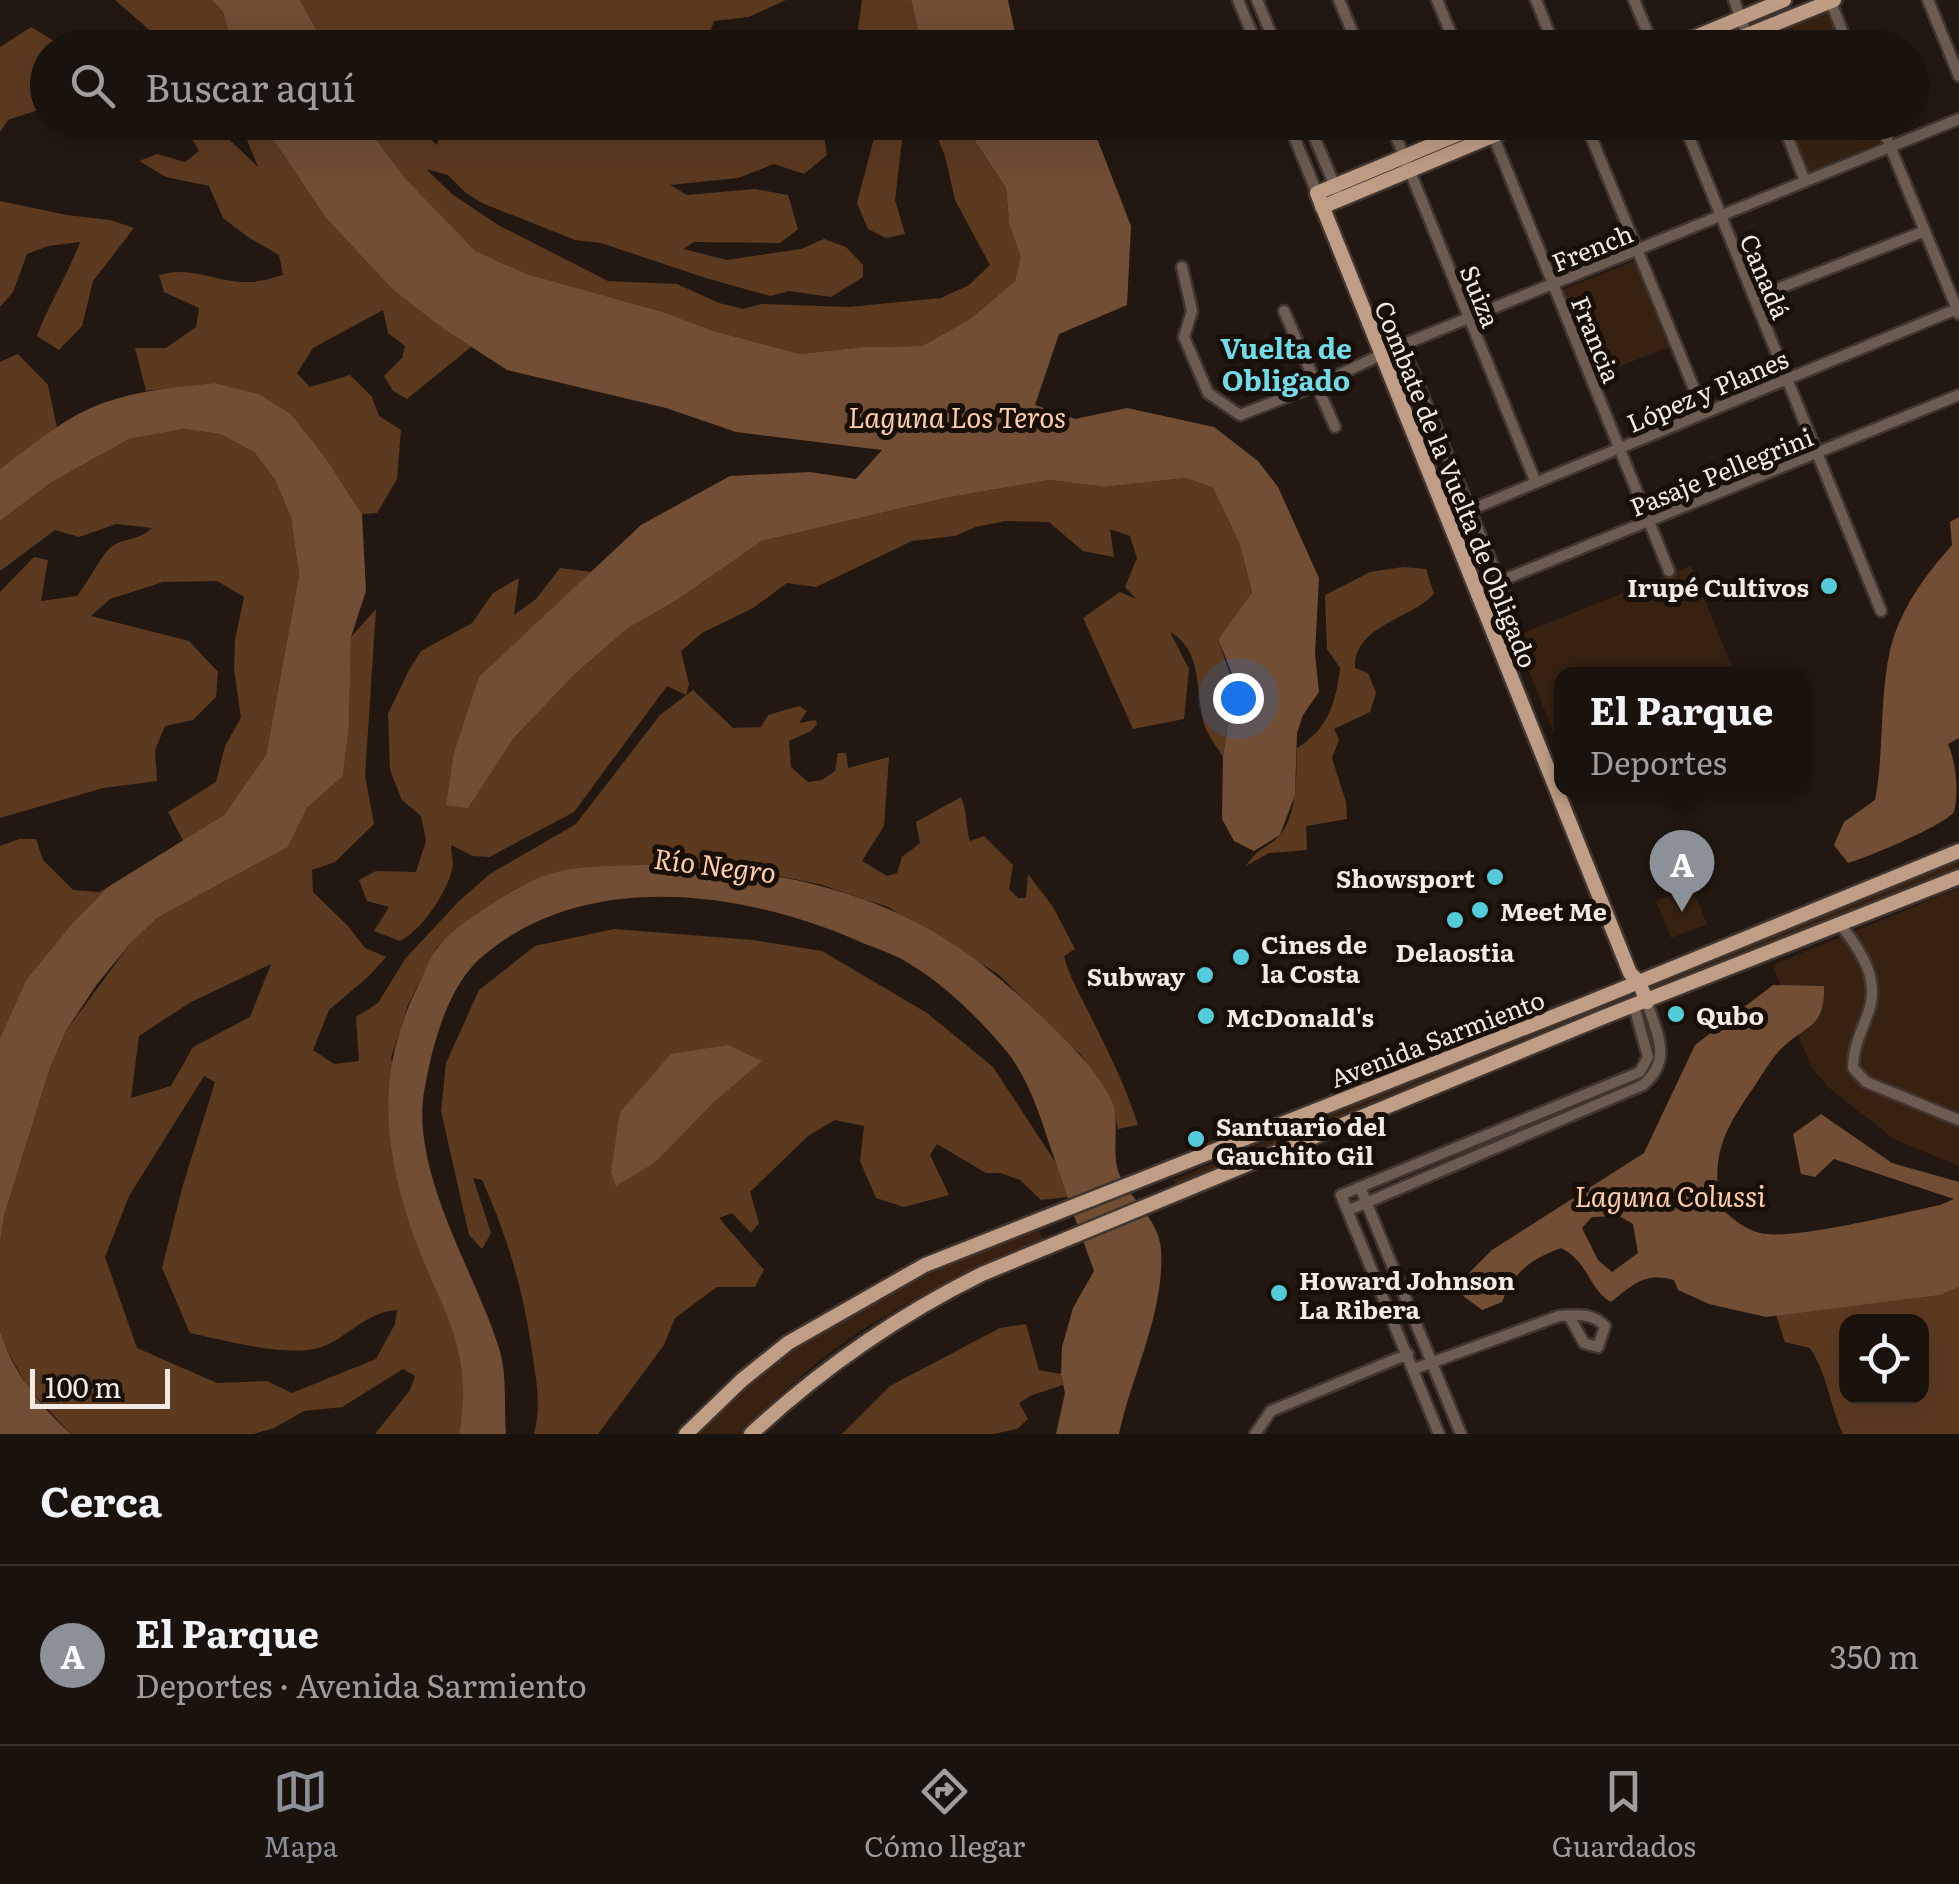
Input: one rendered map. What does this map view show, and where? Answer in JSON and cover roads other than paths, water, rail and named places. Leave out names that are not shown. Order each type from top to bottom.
[{"type":"main road","points":[[1712,30],[1784,0]]},
{"type":"main road","points":[[1772,30],[1831,0]]},
{"type":"main road","points":[[1320,200],[1460,140]]},
{"type":"main road","name":"Combate de la Vuelta de Obligado","points":[[1320,200],[1554,786]]},
{"type":"main road","name":"Combate de la Vuelta de Obligado","points":[[1558,797],[1641,1004]]},
{"type":"main road","name":"Avenida Sarmiento","points":[[686,1434],[742,1380],[788,1343],[925,1265],[1959,852]]},
{"type":"main road","name":"Avenida Sarmiento","points":[[751,1434],[859,1345],[907,1313],[982,1274],[1959,876]]},
{"type":"street","points":[[1238,0],[1250,30]]},
{"type":"street","points":[[1257,0],[1270,30]]},
{"type":"street","points":[[1339,0],[1352,30]]},
{"type":"street","points":[[1437,0],[1450,30]]},
{"type":"street","points":[[1536,0],[1548,30]]},
{"type":"street","points":[[1634,0],[1646,30]]},
{"type":"street","points":[[1734,0],[1745,30]]},
{"type":"street","points":[[1831,0],[1842,30]]},
{"type":"street","points":[[1928,0],[1959,76]]},
{"type":"street","name":"French","points":[[1929,131],[1959,119]]},
{"type":"street","name":"Combate de la Vuelta de Obligado","points":[[1295,140],[1320,200]]},
{"type":"street","points":[[1316,140],[1338,192]]},
{"type":"street","name":"Suiza","points":[[1397,140],[1536,483]]},
{"type":"street","name":"Francia","points":[[1495,140],[1669,571]]},
{"type":"street","points":[[1593,140],[1704,413]]},
{"type":"street","name":"Canadá","points":[[1690,140],[1881,611]]},
{"type":"street","points":[[1789,140],[1805,181]]},
{"type":"street","points":[[1887,140],[1958,311]]},
{"type":"street","name":"French","points":[[1182,268],[1192,312],[1184,336],[1208,393],[1240,415],[1907,140]]},
{"type":"street","points":[[1754,298],[1925,231]]},
{"type":"street","points":[[1284,311],[1335,427]]},
{"type":"street","name":"López y Planes","points":[[1470,510],[1958,311]]},
{"type":"street","name":"Combate de la Vuelta de Obligado","points":[[1402,345],[1509,606]]},
{"type":"street","name":"Pasaje Pellegrini","points":[[1498,582],[1959,395]]},
{"type":"street","points":[[1840,924],[1865,958],[1874,993],[1853,1048],[1853,1068],[1866,1082],[1959,1120]]},
{"type":"street","points":[[1439,1434],[1342,1194],[1640,1072],[1648,1057],[1641,1004]]},
{"type":"street","points":[[1349,1210],[1643,1085],[1655,1075],[1662,1058],[1641,1004]]},
{"type":"street","points":[[1494,1131],[1502,1143]]},
{"type":"street","points":[[1360,1187],[1462,1434]]},
{"type":"street","points":[[1414,1369],[1568,1316]]},
{"type":"street","points":[[1255,1434],[1271,1411],[1406,1350],[1424,1336]]},
{"type":"water","points":[[211,0],[300,0],[317,30],[228,30],[223,12]]},
{"type":"water","points":[[911,0],[1008,0],[1014,30],[918,30]]},
{"type":"water","name":"Laguna Los Teros","points":[[273,140],[377,140],[405,178],[475,251],[527,274],[800,354],[922,346],[970,319],[1015,281],[1021,257],[1009,223],[1006,188],[974,140],[1098,140],[1131,226],[1127,305],[1059,334],[1035,405],[1075,419],[1127,408],[1214,427],[1258,461],[1278,487],[1319,578],[1315,654],[1319,692],[1303,715],[1297,733],[1295,795],[1280,835],[1254,851],[1234,841],[1222,819],[1223,757],[1235,681],[1218,639],[1252,593],[1240,545],[1213,488],[1186,478],[1104,487],[1050,480],[945,498],[762,541],[677,600],[628,628],[575,674],[514,738],[468,808],[446,805],[454,753],[479,677],[641,525],[730,476],[810,472],[856,479],[882,450],[736,432],[666,408],[507,370],[391,288],[325,217]]},
{"type":"water","points":[[214,383],[258,394],[291,414],[362,514],[366,591],[351,637],[349,726],[343,776],[307,808],[288,847],[157,918],[97,984],[66,1031],[50,1068],[4,1216],[0,1243],[0,1038],[26,980],[74,921],[108,887],[224,815],[266,755],[299,575],[291,518],[275,480],[254,452],[220,434],[184,429],[129,439],[52,482],[0,521],[0,469],[51,431],[92,407],[146,392]]},
{"type":"water","points":[[1959,517],[1959,738],[1948,744],[1956,778],[1954,812],[1921,833],[1848,863],[1834,845],[1844,822],[1875,800],[1892,642],[1916,591],[1952,545],[1950,522]]},
{"type":"water","points":[[684,864],[787,878],[833,889],[918,923],[998,977],[1094,1072],[1113,1105],[1120,1176],[1150,1220],[1161,1249],[1153,1319],[1119,1434],[1056,1434],[1065,1393],[1062,1347],[1073,1308],[1094,1271],[1035,1102],[1003,1047],[950,993],[896,956],[771,911],[671,897],[621,899],[572,909],[526,927],[471,968],[443,1018],[424,1092],[427,1156],[448,1223],[500,1351],[505,1392],[506,1434],[459,1434],[463,1402],[457,1346],[407,1216],[389,1128],[391,1072],[405,1015],[439,946],[464,923],[517,888],[543,876],[574,869]]},
{"type":"water","name":"Laguna Colussi","points":[[1773,985],[1824,986],[1817,1019],[1776,1055],[1729,1128],[1717,1171],[1720,1208],[1749,1229],[1775,1234],[1848,1225],[1954,1199],[1834,1159],[1815,1177],[1801,1174],[1793,1134],[1821,1114],[1892,1163],[1959,1182],[1959,1287],[1941,1295],[1766,1317],[1709,1304],[1678,1290],[1674,1280],[1655,1278],[1633,1285],[1611,1302],[1603,1297],[1578,1261],[1561,1248],[1524,1268],[1502,1302],[1482,1310],[1463,1296],[1465,1277],[1492,1250],[1644,1153],[1695,1045]],"holes":[[[1619,1216],[1633,1224],[1638,1253],[1612,1272],[1598,1260],[1582,1228],[1592,1217]]]},
{"type":"water","points":[[728,1045],[762,1061],[715,1101],[654,1163],[616,1186],[611,1172],[620,1112],[671,1054]]},
{"type":"water","points":[[0,1331],[28,1387],[71,1434],[0,1434]]},
{"type":"place","name":"Irupé Cultivos","points":[[1829,586]]},
{"type":"place","name":"Showsport","points":[[1495,877]]},
{"type":"place","name":"Meet Me","points":[[1480,910]]},
{"type":"place","name":"El Parque","points":[[1682,912]]},
{"type":"place","name":"Delaostia","points":[[1455,920]]},
{"type":"place","name":"Cines de la Costa","points":[[1241,957]]},
{"type":"place","name":"Subway","points":[[1205,975]]},
{"type":"place","name":"Qubo","points":[[1676,1014]]},
{"type":"place","name":"McDonald's","points":[[1206,1016]]},
{"type":"place","name":"Santuario del Gauchito Gil","points":[[1196,1139]]},
{"type":"place","name":"Howard Johnson La Ribera","points":[[1279,1293]]},
{"type":"district","name":"Vuelta de Obligado","points":[[1286,363]]},
{"type":"water label","name":"Río Negro","points":[[715,864]]}]
